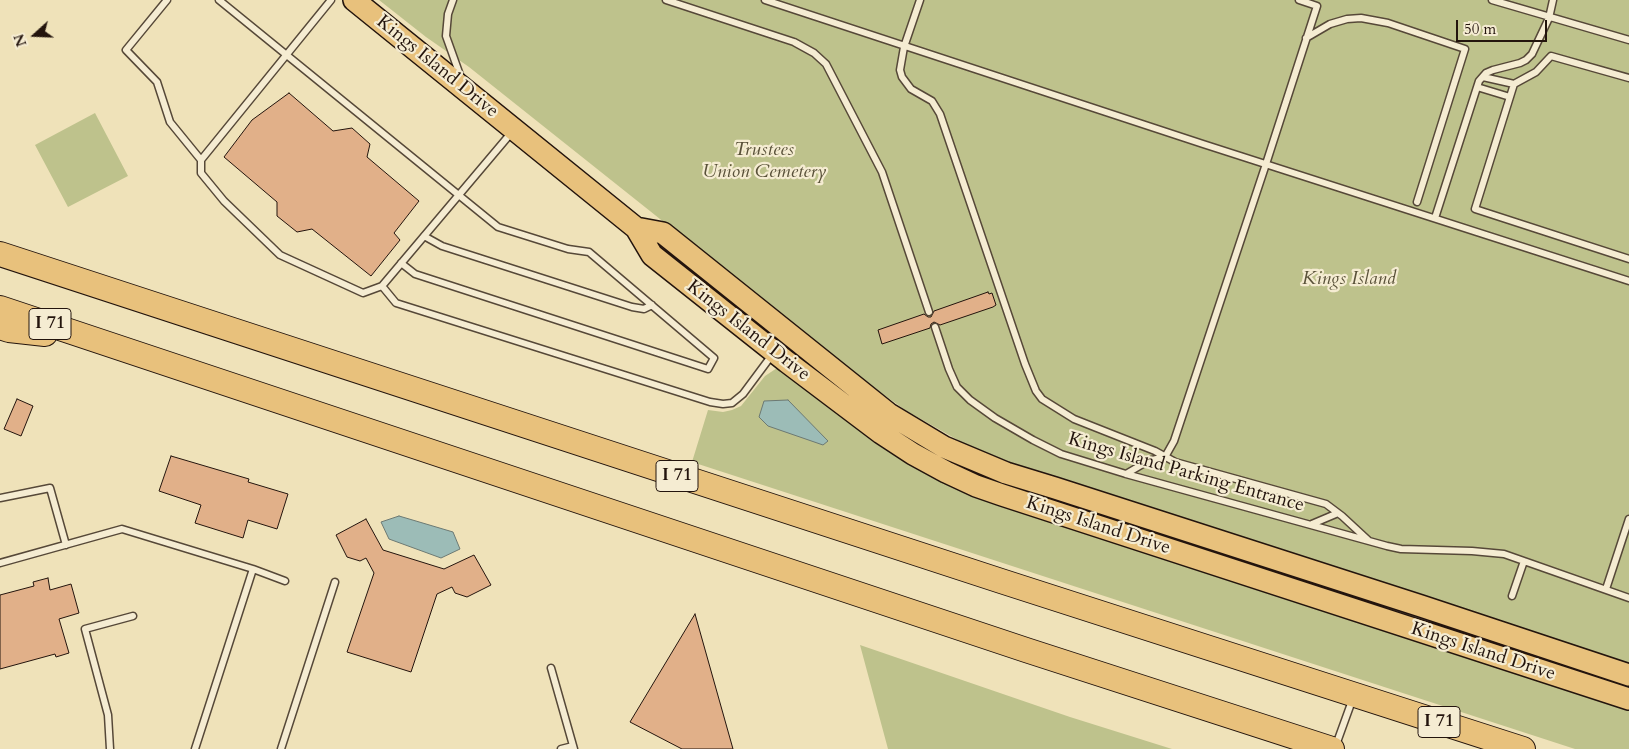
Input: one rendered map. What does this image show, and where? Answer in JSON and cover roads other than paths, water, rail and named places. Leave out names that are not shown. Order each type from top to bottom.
[{"type":"highway","name":"I 71","points":[[0,254],[982,575],[1523,749]]},
{"type":"highway","name":"I 71","points":[[0,308],[1036,653],[1333,749]]},
{"type":"highway","points":[[0,327],[9,330],[99,340]]},
{"type":"main road","name":"Kings Island Drive","points":[[354,0],[636,228],[652,255],[846,408],[921,458],[976,486],[1629,699]]},
{"type":"main road","name":"Kings Island Drive","points":[[636,228],[663,233],[889,414],[944,446],[1006,473],[1629,675]]},
{"type":"lane","points":[[167,0],[126,50],[157,82],[170,122],[201,160]]},
{"type":"lane","points":[[219,0],[498,227],[568,249],[589,252],[714,358],[708,369],[415,274],[402,263]]},
{"type":"lane","points":[[331,0],[201,160],[201,173],[212,187],[280,255],[362,294],[382,286],[514,129]]},
{"type":"lane","points":[[453,0],[448,14],[446,36],[465,89]]},
{"type":"lane","points":[[666,0],[794,42],[814,53],[826,64],[882,172],[929,312]]},
{"type":"lane","points":[[765,0],[904,47],[1629,281]]},
{"type":"lane","points":[[920,0],[904,47],[900,70],[902,77],[911,89],[932,101],[940,114],[1025,364],[1036,391],[1042,399],[1074,419],[1144,446],[1181,464],[1326,504],[1369,541]]},
{"type":"lane","points":[[1126,474],[1148,461],[1165,456],[1174,441],[1317,6],[1299,0]]},
{"type":"lane","points":[[1492,0],[1629,40]]},
{"type":"lane","points":[[1435,218],[1477,87],[1483,77],[1493,70],[1526,60],[1532,54],[1549,18],[1553,0]]},
{"type":"lane","points":[[1306,38],[1330,24],[1361,18],[1388,23],[1465,49],[1416,202]]},
{"type":"lane","points":[[1483,77],[1514,84],[1536,72],[1551,56],[1629,78]]},
{"type":"lane","points":[[1514,84],[1475,208],[1629,259]]},
{"type":"lane","points":[[1477,87],[1510,97]]},
{"type":"lane","points":[[424,236],[442,246],[632,307],[644,309],[652,305]]},
{"type":"lane","points":[[382,286],[396,303],[710,402],[732,403],[743,394],[774,352]]},
{"type":"lane","name":"Kings Island Parking Entrance","points":[[934,327],[957,387],[970,400],[1003,422],[1061,454],[1126,474],[1401,549],[1504,554],[1629,598]]},
{"type":"lane","points":[[0,498],[50,488],[66,545]]},
{"type":"lane","points":[[1312,524],[1338,513]]},
{"type":"lane","points":[[1606,589],[1629,519]]},
{"type":"lane","points":[[0,563],[122,529],[285,581]]},
{"type":"lane","points":[[1512,596],[1524,561]]},
{"type":"lane","points":[[195,749],[252,569]]},
{"type":"lane","points":[[281,749],[336,582]]},
{"type":"lane","points":[[110,749],[108,715],[85,628],[133,616]]},
{"type":"lane","points":[[551,668],[573,747],[560,749]]},
{"type":"lane","points":[[1333,749],[1354,695]]},
{"type":"water","points":[[788,400],[828,441],[823,445],[768,426],[759,417],[764,401]]},
{"type":"water","points":[[399,516],[453,532],[460,549],[441,558],[389,539],[381,522]]},
{"type":"park label","name":"Trustees Union Cemetery","points":[[764,162]]},
{"type":"park label","name":"Kings Island","points":[[1349,280]]}]
